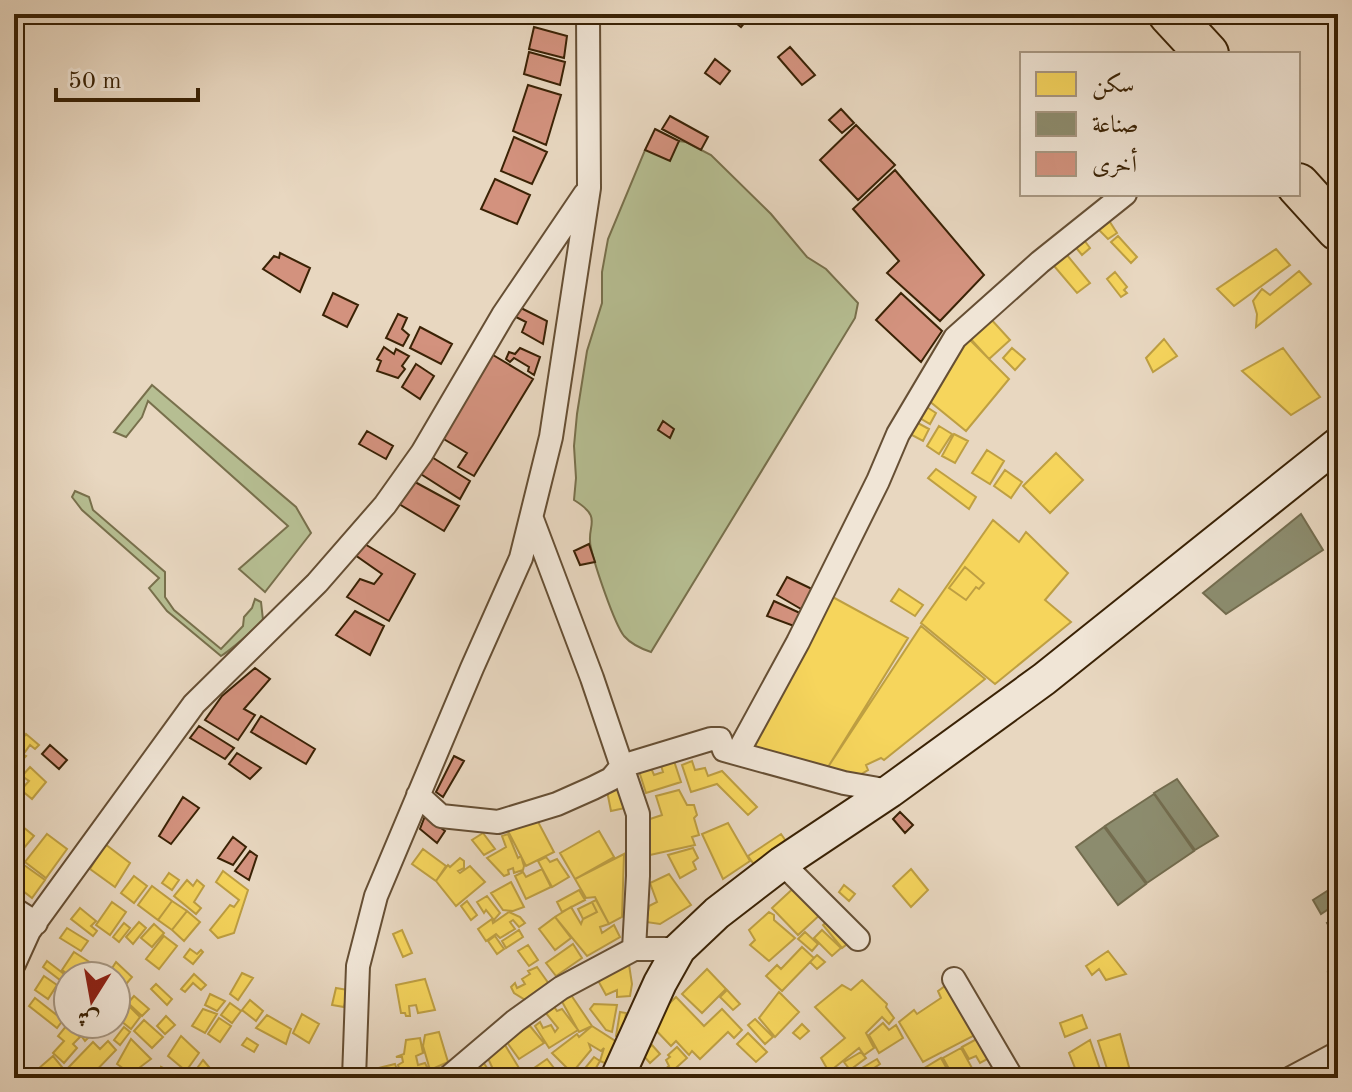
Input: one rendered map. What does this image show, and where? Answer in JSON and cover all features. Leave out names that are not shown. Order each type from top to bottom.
[{"type":"highway","points":[[1142,14],[1176,52]]},
{"type":"highway","points":[[1170,14],[1205,52]]},
{"type":"highway","points":[[1300,155],[1338,196]]},
{"type":"highway","points":[[1300,187],[1338,229]]},
{"type":"street","points":[[354,1078],[358,966],[376,896],[521,558],[551,437],[589,188],[588,14]]},
{"type":"street","points":[[14,964],[36,923],[194,704],[317,583],[385,505],[422,453],[503,315],[589,188]]},
{"type":"street","points":[[738,752],[805,629],[898,434],[955,338],[1040,262],[1122,196]]},
{"type":"street","points":[[617,1078],[654,995],[679,949],[717,913],[782,863],[890,791],[1044,679],[1338,444]]},
{"type":"street","points":[[532,519],[592,678],[638,814],[634,949]]},
{"type":"street","points":[[418,795],[441,816],[498,822],[557,804],[593,788],[611,779],[622,766],[711,739],[720,739],[724,750],[844,783],[890,791]]},
{"type":"street","points":[[782,863],[858,939]]},
{"type":"street","points":[[14,909],[36,923]]},
{"type":"street","points":[[448,1078],[515,1021],[561,988],[634,949],[679,949]]},
{"type":"street","points":[[954,979],[1012,1078]]},
{"type":"street","points":[[1291,1078],[1338,1053]]},
{"type":"green space","points":[[679,141],[711,155],[771,214],[807,257],[826,269],[858,303],[855,318],[651,652],[624,636],[610,607],[591,548],[591,517],[574,500],[574,446],[587,351],[602,303],[602,272],[608,239],[645,150]]},
{"type":"green space","points":[[152,385],[296,507],[311,533],[265,592],[239,569],[288,526],[148,401],[142,417],[126,437],[114,432]]},
{"type":"green space","points":[[75,491],[89,497],[93,510],[165,572],[165,597],[174,610],[221,649],[243,626],[244,617],[255,599],[261,602],[263,620],[221,656],[167,611],[149,588],[159,578],[82,510],[72,497]]},
{"type":"building: سكن","points":[[1108,219],[1117,233],[1108,239],[1096,227]]},
{"type":"building: سكن","points":[[1081,236],[1090,248],[1082,255],[1073,244]]},
{"type":"building: سكن","points":[[1118,236],[1137,257],[1131,263],[1111,242]]},
{"type":"building: سكن","points":[[1062,249],[1090,283],[1077,293],[1049,260]]},
{"type":"building: سكن","points":[[1276,249],[1290,265],[1234,306],[1217,289]]},
{"type":"building: سكن","points":[[1299,271],[1311,284],[1256,327],[1257,314],[1253,301],[1262,289],[1270,295]]},
{"type":"building: سكن","points":[[1115,272],[1127,287],[1124,290],[1127,293],[1121,297],[1107,279]]},
{"type":"building: سكن","points":[[989,317],[1010,340],[989,359],[968,336]]},
{"type":"building: سكن","points":[[966,336],[1009,379],[966,431],[928,400]]},
{"type":"building: سكن","points":[[1164,339],[1177,356],[1153,372],[1146,358]]},
{"type":"building: سكن","points":[[1012,348],[1025,359],[1015,370],[1003,358]]},
{"type":"building: سكن","points":[[1283,348],[1320,397],[1291,415],[1242,371]]},
{"type":"building: سكن","points":[[922,404],[936,413],[930,424],[913,414]]},
{"type":"building: سكن","points":[[916,422],[929,429],[923,441],[910,434]]},
{"type":"building: سكن","points":[[939,426],[952,434],[939,454],[927,446]]},
{"type":"building: سكن","points":[[954,434],[968,441],[955,463],[942,456]]},
{"type":"building: سكن","points":[[987,450],[1004,461],[990,484],[972,473]]},
{"type":"building: سكن","points":[[1056,453],[1083,480],[1050,513],[1023,486]]},
{"type":"building: سكن","points":[[936,469],[976,497],[969,509],[928,478]]},
{"type":"building: سكن","points":[[1005,470],[1022,482],[1011,498],[994,486]]},
{"type":"building: سكن","points":[[993,520],[1019,542],[1026,532],[1068,573],[1045,600],[1071,622],[995,684],[921,623]]},
{"type":"building: سكن","points":[[965,567],[984,583],[979,589],[976,587],[966,600],[949,588]]},
{"type":"building: سكن","points":[[899,589],[923,605],[915,616],[891,601]]},
{"type":"building: سكن","points":[[829,595],[908,638],[828,767],[747,746]]},
{"type":"building: سكن","points":[[921,626],[985,679],[884,760],[881,758],[866,765],[868,770],[853,779],[828,767]]},
{"type":"building: سكن","points":[[26,734],[39,745],[35,749],[30,745],[25,752],[17,745]]},
{"type":"building: سكن","points":[[17,751],[26,756],[18,765],[14,762]]},
{"type":"building: سكن","points":[[673,758],[681,782],[646,793],[639,771],[648,761],[654,775],[663,772],[660,762]]},
{"type":"building: سكن","points":[[692,761],[695,770],[705,768],[708,776],[722,771],[757,807],[748,815],[717,784],[691,792],[682,765]]},
{"type":"building: سكن","points":[[30,767],[46,782],[32,799],[21,790],[29,781],[22,776]]},
{"type":"building: سكن","points":[[619,783],[625,808],[611,811],[606,786]]},
{"type":"building: سكن","points":[[679,790],[687,805],[694,805],[697,815],[694,818],[699,835],[692,837],[695,845],[650,855],[650,819],[662,815],[656,796]]},
{"type":"building: سكن","points":[[536,818],[554,852],[526,866],[508,831]]},
{"type":"building: سكن","points":[[17,822],[34,836],[14,860],[14,825]]},
{"type":"building: سكن","points":[[728,823],[750,861],[723,879],[702,834]]},
{"type":"building: سكن","points":[[599,831],[614,857],[575,879],[560,853]]},
{"type":"building: سكن","points":[[483,833],[495,849],[484,855],[472,840]]},
{"type":"building: سكن","points":[[47,834],[67,849],[46,878],[25,862]]},
{"type":"building: سكن","points":[[508,834],[524,866],[523,870],[514,873],[513,868],[508,870],[509,874],[504,876],[487,858],[506,847],[502,836]]},
{"type":"building: سكن","points":[[781,834],[788,844],[755,866],[748,856]]},
{"type":"building: سكن","points":[[105,844],[130,863],[115,887],[90,869]]},
{"type":"building: سكن","points":[[693,848],[698,858],[693,862],[696,869],[680,878],[668,855]]},
{"type":"building: سكن","points":[[423,849],[446,866],[436,881],[412,864]]},
{"type":"building: سكن","points":[[624,854],[622,917],[609,924],[595,897],[586,898],[575,879]]},
{"type":"building: سكن","points":[[546,857],[550,862],[557,859],[569,877],[552,887],[538,861]]},
{"type":"building: سكن","points":[[460,858],[464,861],[464,868],[458,871],[460,873],[470,866],[485,882],[456,906],[436,881],[448,865],[450,867]]},
{"type":"building: سكن","points":[[24,865],[45,880],[32,898],[14,884]]},
{"type":"building: سكن","points":[[542,869],[551,887],[526,899],[515,876],[523,872],[526,877]]},
{"type":"building: سكن","points":[[911,869],[928,890],[911,907],[893,886]]},
{"type":"building: سكن","points":[[223,871],[248,890],[234,933],[218,938],[210,930],[230,905],[234,907],[239,900],[216,882]]},
{"type":"building: سكن","points":[[169,873],[179,880],[172,890],[162,883]]},
{"type":"building: سكن","points":[[669,874],[691,905],[660,924],[646,922],[649,906],[657,902],[650,883]]},
{"type":"building: سكن","points":[[134,876],[147,886],[134,903],[121,893]]},
{"type":"building: سكن","points":[[187,880],[193,886],[197,880],[204,886],[194,902],[201,908],[196,914],[174,896]]},
{"type":"building: سكن","points":[[511,882],[524,907],[513,911],[503,910],[491,893]]},
{"type":"building: سكن","points":[[798,884],[823,912],[798,935],[772,908]]},
{"type":"building: سكن","points":[[844,885],[855,894],[849,901],[839,892]]},
{"type":"building: سكن","points":[[152,886],[172,901],[158,920],[138,905]]},
{"type":"building: سكن","points":[[579,890],[585,900],[562,912],[557,902]]},
{"type":"building: سكن","points":[[487,896],[500,913],[494,920],[486,910],[484,913],[477,902]]},
{"type":"building: سكن","points":[[596,900],[609,924],[600,927],[602,933],[614,925],[620,937],[587,956],[555,917],[571,907],[581,924],[583,919],[597,912],[592,902]]},
{"type":"building: سكن","points":[[172,901],[187,911],[172,930],[158,920]]},
{"type":"building: سكن","points":[[467,901],[477,915],[471,920],[461,906]]},
{"type":"building: سكن","points":[[112,902],[126,912],[110,935],[96,925]]},
{"type":"building: سكن","points":[[592,902],[597,912],[583,919],[578,909]]},
{"type":"building: سكن","points":[[80,908],[96,921],[91,926],[97,931],[93,936],[71,919]]},
{"type":"building: سكن","points":[[187,911],[200,922],[184,941],[172,930]]},
{"type":"building: سكن","points":[[509,912],[525,923],[519,927],[513,920],[510,922],[515,929],[500,938],[496,934],[486,941],[478,929]]},
{"type":"building: سكن","points":[[769,912],[795,938],[769,961],[750,945],[755,940],[749,930]]},
{"type":"building: سكن","points":[[555,917],[571,938],[555,950],[539,929]]},
{"type":"building: سكن","points":[[831,918],[851,941],[842,948],[823,925]]},
{"type":"building: سكن","points":[[139,922],[146,928],[133,944],[126,937]]},
{"type":"building: سكن","points":[[124,923],[130,928],[119,942],[113,937]]},
{"type":"building: سكن","points":[[154,924],[164,933],[152,947],[141,938]]},
{"type":"building: سكن","points":[[67,928],[88,941],[81,951],[60,938]]},
{"type":"building: سكن","points":[[402,930],[412,953],[403,957],[393,934]]},
{"type":"building: سكن","points":[[519,930],[523,937],[506,948],[502,941]]},
{"type":"building: سكن","points":[[822,930],[841,948],[832,956],[814,938]]},
{"type":"building: سكن","points":[[805,932],[818,944],[812,951],[798,939]]},
{"type":"building: سكن","points":[[164,936],[177,946],[159,969],[146,959]]},
{"type":"building: سكن","points":[[495,936],[504,949],[497,954],[488,941]]},
{"type":"building: سكن","points":[[573,944],[582,958],[556,976],[546,963]]},
{"type":"building: سكن","points":[[528,945],[538,960],[529,966],[518,951]]},
{"type":"building: سكن","points":[[802,947],[814,958],[782,991],[766,976],[777,965],[781,969]]},
{"type":"building: سكن","points":[[190,949],[197,954],[201,950],[203,952],[193,964],[184,957]]},
{"type":"building: سكن","points":[[1108,951],[1126,974],[1106,980],[1099,969],[1092,975],[1086,966]]},
{"type":"building: سكن","points":[[74,952],[86,960],[69,960]]},
{"type":"building: سكن","points":[[817,955],[825,962],[817,969],[810,962]]},
{"type":"building: سكن","points":[[628,958],[632,984],[630,996],[617,997],[617,990],[606,995],[595,975]]},
{"type":"building: سكن","points":[[47,961],[52,965],[52,974],[43,967]]},
{"type":"building: سكن","points":[[537,967],[549,984],[527,1001],[514,993],[511,987],[515,983],[517,988],[525,984],[522,979],[530,974],[528,971]]},
{"type":"building: سكن","points":[[707,969],[726,989],[702,1013],[682,994]]},
{"type":"building: سكن","points":[[242,973],[253,978],[238,1000],[230,994]]},
{"type":"building: سكن","points":[[194,974],[206,985],[201,990],[193,983],[185,992],[181,989]]},
{"type":"building: سكن","points":[[44,976],[52,982],[52,993],[48,999],[35,990]]},
{"type":"building: سكن","points":[[425,979],[435,1010],[418,1013],[416,1005],[409,1006],[410,1016],[401,1013],[396,985]]},
{"type":"building: سكن","points":[[862,980],[887,1004],[894,1018],[889,1024],[882,1017],[866,1033],[874,1048],[864,1055],[859,1048],[829,1072],[821,1058],[845,1038],[815,1007],[842,985],[851,990]]},
{"type":"building: سكن","points":[[156,984],[172,999],[167,1005],[151,989]]},
{"type":"building: سكن","points":[[945,986],[977,1034],[923,1062],[899,1022],[914,1010],[917,1014],[941,998],[938,991]]},
{"type":"building: سكن","points":[[336,988],[348,990],[344,1007],[332,1005]]},
{"type":"building: سكن","points":[[727,990],[740,1004],[733,1010],[720,997]]},
{"type":"building: سكن","points":[[569,992],[592,1026],[579,1032],[560,998]]},
{"type":"building: سكن","points":[[779,992],[799,1012],[775,1037],[759,1018]]},
{"type":"building: سكن","points":[[210,994],[225,1001],[217,1011],[205,1005]]},
{"type":"building: سكن","points":[[134,996],[149,1009],[142,1016],[132,1007]]},
{"type":"building: سكن","points":[[676,997],[704,1026],[722,1009],[742,1030],[734,1038],[728,1032],[700,1059],[692,1051],[689,1055],[676,1041],[671,1046],[649,1023]]},
{"type":"building: سكن","points":[[35,998],[52,1011],[52,1024],[29,1006]]},
{"type":"building: سكن","points":[[549,999],[557,1011],[562,1009],[578,1030],[549,1048],[535,1026],[540,1022],[543,1028],[551,1025],[555,1032],[558,1028],[541,1007]]},
{"type":"building: سكن","points":[[250,1000],[263,1011],[256,1021],[242,1010]]},
{"type":"building: سكن","points":[[230,1003],[241,1011],[232,1023],[221,1015]]},
{"type":"building: سكن","points":[[594,1004],[617,1005],[612,1032],[606,1030],[590,1009]]},
{"type":"building: سكن","points":[[132,1009],[140,1017],[132,1028]]},
{"type":"building: سكن","points":[[203,1009],[217,1014],[205,1033],[192,1026]]},
{"type":"building: سكن","points":[[620,1012],[626,1013],[623,1037],[616,1036]]},
{"type":"building: سكن","points":[[302,1014],[319,1024],[309,1043],[293,1033]]},
{"type":"building: سكن","points":[[267,1015],[291,1029],[286,1044],[256,1028]]},
{"type":"building: سكن","points":[[1082,1015],[1087,1028],[1065,1037],[1060,1023]]},
{"type":"building: سكن","points":[[166,1016],[175,1025],[165,1034],[157,1026]]},
{"type":"building: سكن","points":[[219,1018],[231,1026],[220,1042],[208,1034]]},
{"type":"building: سكن","points":[[755,1019],[773,1037],[765,1044],[748,1025]]},
{"type":"building: سكن","points":[[144,1020],[163,1037],[152,1048],[134,1031]]},
{"type":"building: سكن","points":[[883,1023],[889,1030],[896,1025],[903,1038],[879,1053],[869,1035]]},
{"type":"building: سكن","points":[[802,1024],[809,1031],[800,1039],[793,1033]]},
{"type":"building: سكن","points":[[530,1026],[544,1043],[519,1059],[501,1034],[515,1035]]},
{"type":"building: سكن","points":[[592,1026],[620,1044],[611,1066],[600,1061],[604,1048],[601,1051],[589,1044],[591,1050],[572,1073],[552,1053]]},
{"type":"building: سكن","points":[[439,1032],[448,1062],[430,1070],[423,1046],[425,1035]]},
{"type":"building: سكن","points":[[748,1033],[767,1052],[756,1062],[737,1044]]},
{"type":"building: سكن","points":[[1120,1034],[1132,1078],[1110,1078],[1098,1041]]},
{"type":"building: سكن","points":[[181,1036],[199,1053],[186,1071],[168,1056]]},
{"type":"building: سكن","points":[[982,1036],[993,1056],[980,1063],[976,1056],[969,1059],[962,1047]]},
{"type":"building: سكن","points":[[247,1038],[258,1045],[254,1052],[242,1045]]},
{"type":"building: سكن","points":[[420,1038],[423,1053],[416,1056],[418,1065],[425,1063],[430,1073],[419,1078],[402,1078],[398,1065],[403,1062],[402,1057],[396,1057],[404,1054],[406,1040]]},
{"type":"building: سكن","points":[[77,1040],[73,1044],[77,1048],[64,1063],[53,1053],[64,1041]]},
{"type":"building: سكن","points":[[130,1040],[151,1059],[131,1074],[117,1064]]},
{"type":"building: سكن","points":[[502,1040],[522,1073],[515,1078],[497,1078],[486,1054]]},
{"type":"building: سكن","points":[[1090,1040],[1103,1078],[1079,1078],[1069,1053]]},
{"type":"building: سكن","points":[[108,1041],[116,1050],[89,1078],[75,1078],[66,1070],[93,1042],[100,1049]]},
{"type":"building: سكن","points":[[652,1045],[660,1054],[650,1063],[642,1054]]},
{"type":"building: سكن","points":[[677,1047],[687,1058],[668,1075],[664,1070],[669,1066],[666,1060]]},
{"type":"building: سكن","points":[[961,1048],[972,1068],[954,1078],[943,1058]]},
{"type":"building: سكن","points":[[861,1052],[866,1058],[850,1070],[844,1062]]},
{"type":"building: سكن","points":[[53,1056],[62,1067],[46,1078],[38,1069]]},
{"type":"building: سكن","points":[[594,1057],[600,1061],[590,1078],[577,1078]]},
{"type":"building: سكن","points":[[941,1058],[947,1069],[930,1078],[919,1078],[916,1073]]},
{"type":"building: سكن","points":[[481,1059],[494,1078],[479,1078],[469,1066]]},
{"type":"building: سكن","points":[[547,1059],[561,1077],[532,1078],[527,1073]]},
{"type":"building: سكن","points":[[877,1059],[880,1064],[874,1068],[878,1075],[884,1071],[888,1078],[845,1078]]},
{"type":"building: سكن","points":[[203,1060],[214,1073],[208,1078],[190,1078]]},
{"type":"building: سكن","points":[[395,1064],[400,1078],[369,1078],[370,1070]]},
{"type":"building: سكن","points":[[161,1067],[181,1077],[158,1078]]},
{"type":"building: سكن","points":[[277,1069],[295,1078],[270,1078]]},
{"type":"building: صناعة","points":[[1301,514],[1323,550],[1226,614],[1203,593]]},
{"type":"building: صناعة","points":[[1177,779],[1218,836],[1195,850],[1154,793]]},
{"type":"building: صناعة","points":[[1154,794],[1194,851],[1147,883],[1105,826]]},
{"type":"building: صناعة","points":[[1104,827],[1146,884],[1118,905],[1076,847]]},
{"type":"building: صناعة","points":[[1327,891],[1336,904],[1321,914],[1313,900]]},
{"type":"building: صناعة","points":[[1338,917],[1338,942],[1327,923]]},
{"type":"building: صناعة","points":[[1338,966],[1338,989],[1328,972]]},
{"type":"building: أخرى","points":[[725,14],[752,14],[741,27]]},
{"type":"building: أخرى","points":[[534,27],[567,36],[564,58],[529,49]]},
{"type":"building: أخرى","points":[[790,47],[815,75],[802,85],[778,57]]},
{"type":"building: أخرى","points":[[529,52],[565,62],[560,85],[524,74]]},
{"type":"building: أخرى","points":[[715,59],[730,71],[720,84],[705,73]]},
{"type":"building: أخرى","points":[[528,85],[561,95],[546,145],[513,131]]},
{"type":"building: أخرى","points":[[841,109],[854,123],[842,133],[829,120]]},
{"type":"building: أخرى","points":[[670,116],[708,137],[701,150],[662,129]]},
{"type":"building: أخرى","points":[[856,125],[895,165],[858,200],[820,160]]},
{"type":"building: أخرى","points":[[655,129],[679,141],[670,161],[645,150]]},
{"type":"building: أخرى","points":[[514,137],[547,152],[532,184],[501,171]]},
{"type":"building: أخرى","points":[[895,170],[984,275],[940,321],[887,273],[899,261],[853,209]]},
{"type":"building: أخرى","points":[[495,179],[530,195],[517,224],[481,209]]},
{"type":"building: أخرى","points":[[280,253],[310,268],[300,292],[263,269],[274,256],[279,258]]},
{"type":"building: أخرى","points":[[333,293],[358,305],[347,327],[323,315]]},
{"type":"building: أخرى","points":[[901,293],[942,331],[921,362],[876,320]]},
{"type":"building: أخرى","points":[[515,305],[547,321],[543,344],[522,332],[526,322],[510,314]]},
{"type":"building: أخرى","points":[[398,314],[407,318],[402,329],[409,335],[403,346],[386,338]]},
{"type":"building: أخرى","points":[[420,327],[452,344],[441,364],[410,348]]},
{"type":"building: أخرى","points":[[384,347],[394,354],[396,349],[409,356],[398,378],[377,371],[381,361],[377,359]]},
{"type":"building: أخرى","points":[[520,348],[540,357],[534,375],[528,371],[529,367],[514,358],[510,362],[506,359],[509,352],[515,354]]},
{"type":"building: أخرى","points":[[488,352],[533,379],[474,476],[458,467],[467,453],[437,435]]},
{"type":"building: أخرى","points":[[416,364],[434,376],[420,399],[402,387]]},
{"type":"building: أخرى","points":[[663,421],[674,429],[670,438],[658,430]]},
{"type":"building: أخرى","points":[[367,431],[393,446],[386,459],[359,444]]},
{"type":"building: أخرى","points":[[427,454],[470,481],[460,499],[416,471]]},
{"type":"building: أخرى","points":[[415,482],[459,506],[444,531],[399,504]]},
{"type":"building: أخرى","points":[[363,543],[415,574],[389,621],[347,597],[360,579],[374,584],[382,574],[355,555]]},
{"type":"building: أخرى","points":[[589,544],[595,562],[580,565],[574,551]]},
{"type":"building: أخرى","points":[[787,577],[814,590],[801,609],[777,595]]},
{"type":"building: أخرى","points":[[774,601],[802,614],[794,626],[767,616]]},
{"type":"building: أخرى","points":[[355,611],[384,626],[370,655],[336,635]]},
{"type":"building: أخرى","points":[[255,668],[270,679],[244,709],[255,715],[238,740],[205,720],[222,696]]},
{"type":"building: أخرى","points":[[261,716],[315,749],[306,764],[251,732]]},
{"type":"building: أخرى","points":[[199,726],[234,748],[225,759],[190,738]]},
{"type":"building: أخرى","points":[[50,745],[67,760],[59,769],[42,754]]},
{"type":"building: أخرى","points":[[237,753],[261,768],[250,779],[229,764]]},
{"type":"building: أخرى","points":[[454,756],[464,761],[443,797],[436,792]]},
{"type":"building: أخرى","points":[[183,797],[199,808],[171,844],[159,836]]},
{"type":"building: أخرى","points":[[900,812],[913,825],[905,833],[893,819]]},
{"type":"building: أخرى","points":[[425,816],[445,831],[437,843],[420,829]]},
{"type":"building: أخرى","points":[[233,837],[246,847],[233,865],[218,858]]},
{"type":"building: أخرى","points":[[250,851],[257,856],[249,880],[235,871]]}]
